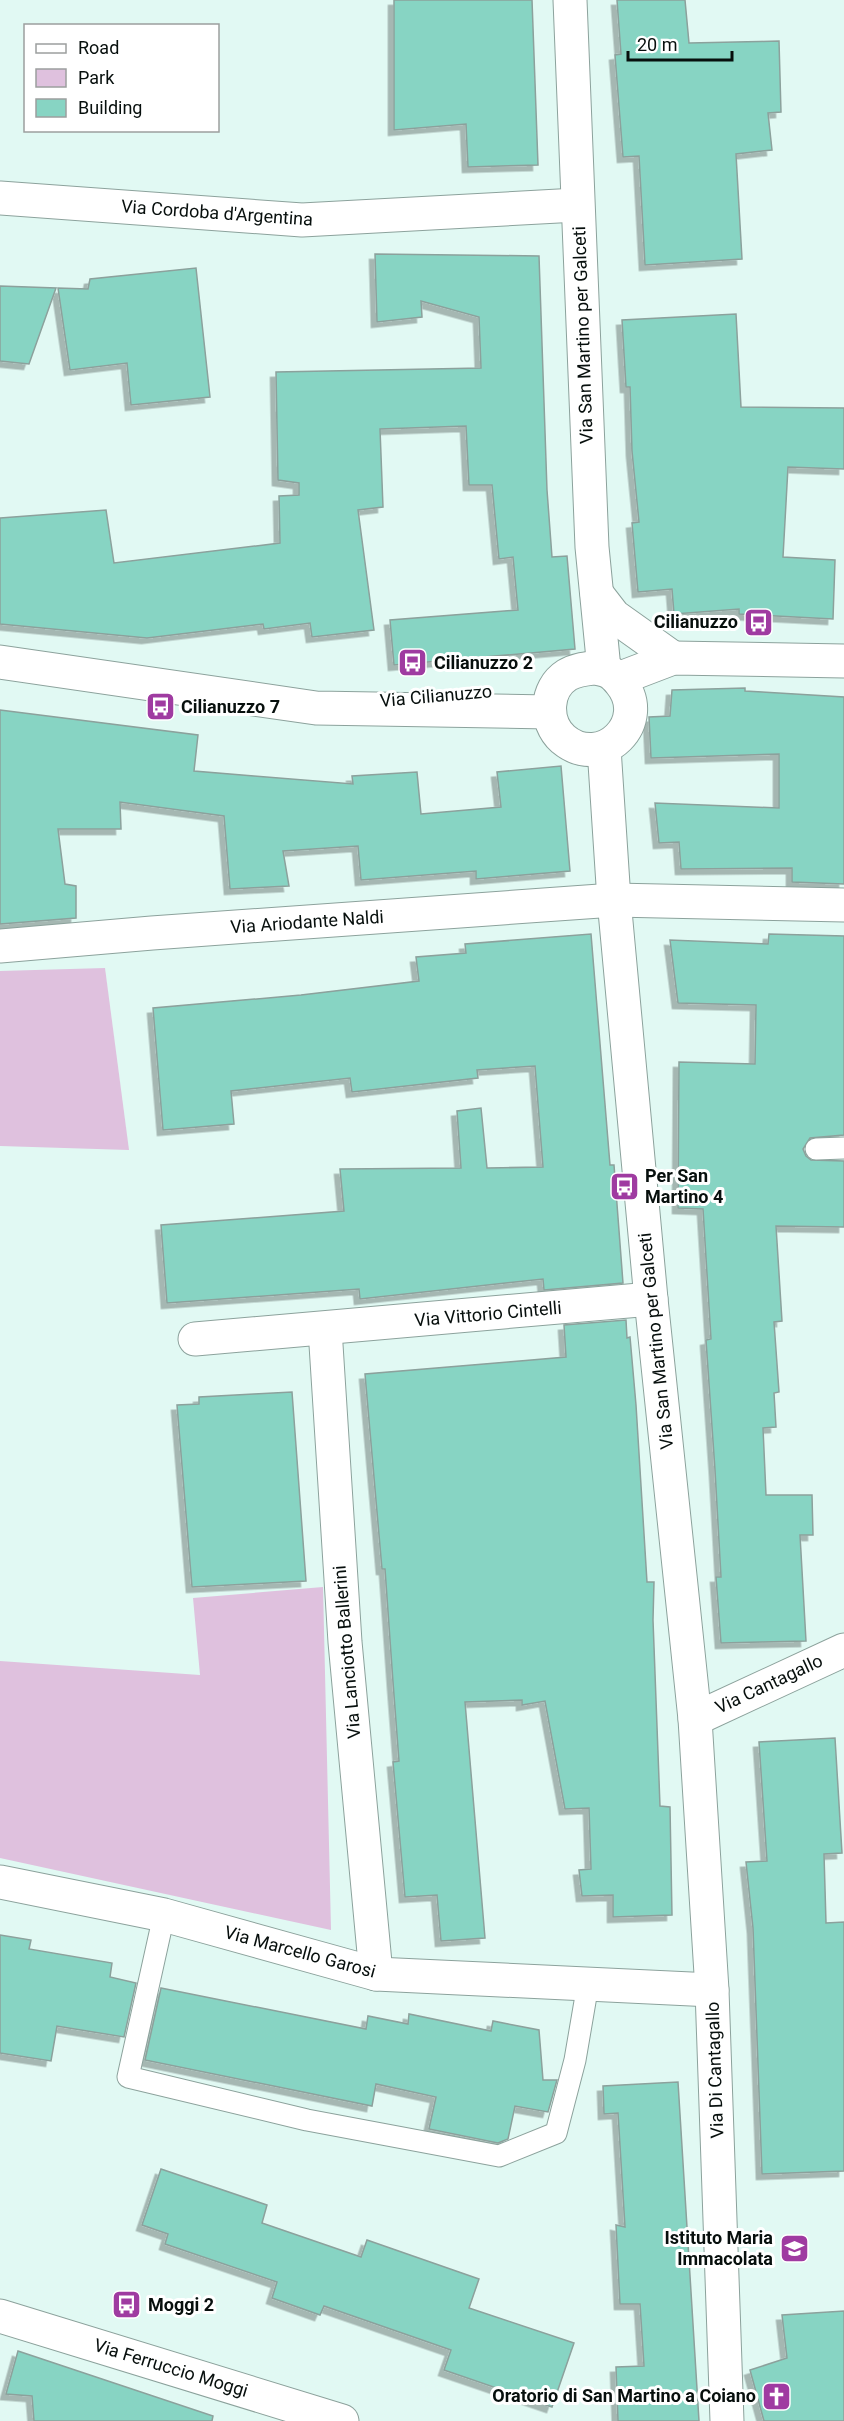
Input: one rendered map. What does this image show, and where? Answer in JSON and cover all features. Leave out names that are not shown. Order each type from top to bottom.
[{"type":"street","name":"Via San Martino per Galceti","points":[[570,0],[591,535],[597,594],[611,674]]},
{"type":"street","name":"Via Cordoba d'Argentina","points":[[0,198],[302,220],[578,205]]},
{"type":"street","points":[[597,594],[614,616],[673,658]]},
{"type":"street","name":"Via Cilianuzzo","points":[[0,662],[316,708],[553,699],[566,675],[579,670],[611,674],[673,658],[844,660]]},
{"type":"street","points":[[553,699],[552,724],[558,735],[579,748],[592,750],[604,748],[616,741],[625,730],[630,718],[631,704],[627,690],[611,674]]},
{"type":"street","name":"Via San Martino per Galceti","points":[[604,748],[614,900],[651,1299],[694,1719]]},
{"type":"street","name":"Via Ariodante Naldi","points":[[0,946],[614,900],[844,905]]},
{"type":"street","name":"Via Vittorio Cintelli","points":[[195,1339],[651,1299]]},
{"type":"street","name":"Via Lanciotto Ballerini","points":[[326,1329],[345,1642],[376,1974]]},
{"type":"street","name":"Via Cantagallo","points":[[694,1719],[844,1650]]},
{"type":"street","name":"Via Di Cantagallo","points":[[694,1719],[712,1990],[727,2421]]},
{"type":"street","name":"Via Marcello Garosi","points":[[0,1882],[164,1915],[376,1974],[712,1990]]},
{"type":"street","name":"Via Ferruccio Moggi","points":[[0,2316],[342,2421]]},
{"type":"lane","points":[[816,1149],[844,1148]]},
{"type":"lane","points":[[164,1915],[128,2078],[307,2120],[499,2156],[556,2133],[575,2060],[588,1984]]},
{"type":"green space","points":[[105,968],[129,1150],[0,1146],[0,971]]},
{"type":"green space","points":[[323,1587],[331,1930],[0,1858],[0,1661],[200,1675],[193,1598]]},
{"type":"building","points":[[394,0],[532,0],[538,165],[468,167],[466,124],[394,130]]},
{"type":"building","points":[[617,0],[685,0],[689,43],[779,41],[781,112],[768,113],[772,150],[736,154],[742,259],[645,265],[639,156],[623,157],[615,55],[621,54]]},
{"type":"building","points":[[375,254],[539,256],[547,490],[552,557],[567,556],[575,649],[394,665],[390,620],[518,610],[513,557],[499,559],[492,485],[469,485],[466,426],[380,429],[383,507],[358,510],[374,630],[312,637],[310,623],[264,629],[263,624],[147,638],[0,624],[0,518],[106,510],[114,563],[280,543],[279,496],[299,495],[299,483],[278,480],[276,372],[481,368],[479,317],[421,301],[422,317],[377,322]]},
{"type":"building","points":[[196,268],[210,397],[131,405],[127,363],[70,370],[58,288],[88,289],[90,279]]},
{"type":"building","points":[[0,286],[56,288],[29,364],[0,361]]},
{"type":"building","points":[[736,314],[741,407],[844,408],[844,469],[788,467],[783,557],[835,560],[833,619],[739,614],[739,609],[674,614],[672,589],[638,592],[632,523],[639,522],[632,451],[630,387],[626,387],[622,320]]},
{"type":"building","points":[[745,688],[745,691],[844,697],[844,884],[792,882],[792,868],[681,869],[679,842],[659,843],[655,803],[779,808],[779,754],[651,758],[649,717],[670,716],[672,690]]},
{"type":"building","points":[[0,710],[198,735],[194,771],[353,784],[352,776],[417,772],[421,814],[501,807],[497,772],[561,766],[570,871],[476,879],[476,871],[361,880],[358,846],[283,851],[289,886],[230,889],[224,816],[120,802],[121,829],[58,829],[65,884],[76,886],[76,918],[0,924]]},
{"type":"building","points":[[591,934],[610,1165],[614,1165],[623,1283],[544,1290],[543,1279],[360,1299],[359,1289],[167,1303],[161,1225],[344,1211],[340,1169],[461,1168],[457,1111],[481,1108],[487,1168],[543,1167],[535,1066],[477,1070],[478,1078],[352,1092],[350,1078],[231,1091],[234,1124],[163,1130],[153,1008],[301,995],[419,981],[416,957],[466,953],[465,944]]},
{"type":"building","points":[[769,934],[844,936],[844,1135],[810,1138],[803,1149],[811,1160],[844,1161],[844,1227],[776,1226],[782,1321],[774,1322],[779,1392],[774,1393],[776,1427],[763,1428],[766,1495],[812,1495],[813,1535],[800,1535],[806,1641],[721,1643],[716,1577],[721,1577],[706,1340],[711,1339],[703,1209],[678,1208],[679,1062],[755,1064],[756,1005],[678,1003],[670,940],[768,944]]},
{"type":"building","points":[[626,1320],[627,1338],[630,1337],[636,1405],[647,1582],[654,1582],[653,1620],[660,1806],[670,1807],[672,1915],[613,1917],[613,1895],[582,1896],[579,1870],[591,1869],[589,1808],[565,1809],[545,1701],[522,1705],[522,1700],[465,1702],[485,1938],[441,1941],[437,1895],[405,1897],[393,1762],[399,1761],[385,1569],[382,1569],[365,1374],[566,1357],[564,1325]]},
{"type":"building","points":[[292,1392],[306,1581],[192,1587],[177,1405],[199,1404],[199,1397]]},
{"type":"building","points":[[835,1738],[842,1853],[824,1854],[826,1923],[844,1922],[844,2171],[762,2174],[753,1928],[746,1862],[767,1861],[759,1742]]},
{"type":"building","points":[[0,1935],[31,1940],[29,1949],[112,1963],[110,1977],[136,1983],[124,2037],[57,2026],[51,2061],[0,2053]]},
{"type":"building","points":[[161,1988],[366,2029],[368,2016],[408,2024],[409,2014],[491,2031],[493,2021],[539,2030],[543,2080],[557,2080],[548,2112],[515,2106],[508,2139],[498,2143],[429,2129],[436,2097],[376,2084],[372,2106],[145,2060]]},
{"type":"building","points":[[678,2082],[699,2421],[618,2421],[616,2367],[644,2366],[640,2304],[620,2304],[616,2225],[625,2227],[618,2113],[604,2114],[603,2086]]},
{"type":"building","points":[[161,2169],[267,2205],[262,2223],[361,2257],[367,2240],[479,2279],[469,2308],[574,2343],[552,2407],[444,2370],[451,2350],[324,2306],[320,2315],[272,2298],[277,2282],[165,2244],[168,2234],[142,2225]]},
{"type":"building","points":[[844,2311],[844,2421],[764,2421],[750,2370],[787,2358],[782,2315]]},
{"type":"building","points":[[18,2351],[213,2416],[212,2421],[34,2421],[32,2396],[6,2394]]},
{"type":"place","name":"Cilianuzzo","points":[[759,622]]},
{"type":"place","name":"Cilianuzzo 2","points":[[413,663]]},
{"type":"place","name":"Cilianuzzo 7","points":[[160,707]]},
{"type":"place","name":"Per San Martino 4","points":[[624,1186]]},
{"type":"place","name":"Istituto Maria Immacolata","points":[[794,2248]]},
{"type":"place","name":"Moggi 2","points":[[127,2305]]},
{"type":"place","name":"Oratorio di San Martino a Coiano","points":[[777,2396]]}]
